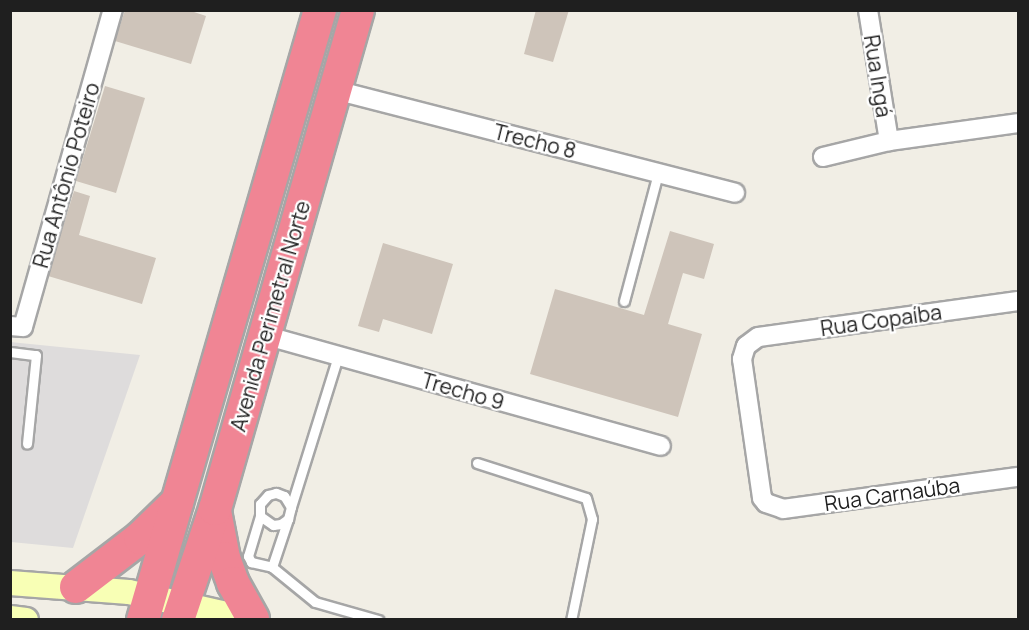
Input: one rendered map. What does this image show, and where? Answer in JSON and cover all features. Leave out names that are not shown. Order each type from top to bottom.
[{"type":"highway","name":"Avenida Perimetral Norte","points":[[147,608],[320,10]]},
{"type":"highway","name":"Avenida Perimetral Norte","points":[[181,611],[215,509],[358,10]]},
{"type":"highway","points":[[76,587],[140,538],[180,500]]},
{"type":"highway","points":[[215,509],[224,558],[233,583],[253,620]]},
{"type":"main road","points":[[10,583],[76,587],[147,608],[253,620]]},
{"type":"main road","points":[[10,618],[26,620]]},
{"type":"street","name":"Rua Antônio Poteiro","points":[[10,326],[23,327],[112,10]]},
{"type":"street","name":"Rua Ingá","points":[[868,10],[889,141]]},
{"type":"street","name":"Trecho 8","points":[[335,90],[735,193]]},
{"type":"street","points":[[823,157],[889,141],[1018,123]]},
{"type":"street","name":"Rua Copaíba","points":[[766,503],[762,498],[742,359],[746,346],[758,337],[1018,301]]},
{"type":"street","name":"Trecho 9","points":[[264,335],[661,446]]},
{"type":"street","name":"Rua Carnaúba","points":[[766,503],[783,508],[1018,477]]},
{"type":"lane","points":[[624,301],[658,173]]},
{"type":"lane","points":[[10,352],[36,355],[27,444]]},
{"type":"lane","points":[[272,567],[338,356]]},
{"type":"lane","points":[[477,463],[586,498],[592,519],[572,620]]},
{"type":"lane","points":[[291,507],[284,496],[276,494],[268,495],[260,504],[260,516],[248,556],[251,562],[272,567],[315,602],[378,620]]},
{"type":"lane","points":[[260,516],[273,525],[288,519]]},
{"type":"shaded area","points":[[10,342],[140,355],[73,548],[11,542]]},
{"type":"building","points":[[125,10],[188,10],[206,16],[191,64],[115,41]]},
{"type":"building","points":[[536,10],[569,10],[553,62],[524,54]]},
{"type":"building","points":[[105,86],[145,98],[116,193],[76,181]]},
{"type":"building","points":[[74,191],[90,196],[79,235],[156,258],[142,304],[48,276]]},
{"type":"building","points":[[670,231],[714,244],[704,279],[683,273],[668,324],[702,334],[678,417],[530,374],[555,289],[644,315]]},
{"type":"building","points":[[383,243],[453,264],[432,334],[383,319],[379,332],[358,326]]}]
